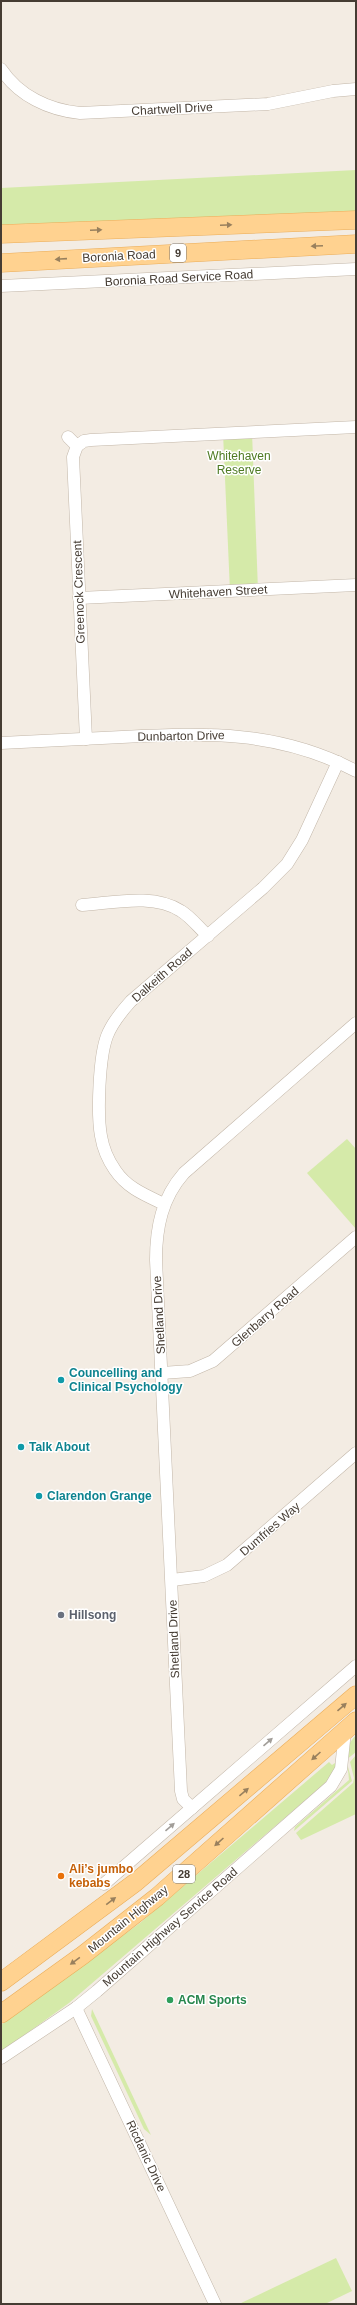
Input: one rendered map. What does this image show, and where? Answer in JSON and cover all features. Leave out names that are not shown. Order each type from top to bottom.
[{"type":"main road","name":"9","points":[[1,234],[356,220]]},
{"type":"main road","name":"Boronia Road","points":[[1,263],[356,244]]},
{"type":"main road","name":"Mountain Highway","points":[[5,1976],[88,1918],[166,1857],[356,1695]]},
{"type":"main road","name":"Mountain Highway","points":[[1,2014],[83,1955],[156,1897],[350,1726]]},
{"type":"main road","points":[[88,1918],[98,1922],[108,1921],[156,1897]]},
{"type":"street","name":"Chartwell Drive","points":[[1,69],[12,82],[33,99],[58,109],[80,112],[268,104],[334,91],[356,89]]},
{"type":"street","name":"Boronia Road Service Road","points":[[1,286],[356,270]]},
{"type":"street","points":[[68,437],[77,446],[87,440],[356,427]]},
{"type":"street","name":"Greenock Crescent","points":[[77,446],[73,457],[86,739]]},
{"type":"street","name":"Whitehaven Street","points":[[79,598],[356,585]]},
{"type":"street","name":"Dunbarton Drive","points":[[1,742],[201,734],[243,736],[303,749],[338,762],[356,771]]},
{"type":"street","name":"Dalkeith Road","points":[[164,1204],[143,1194],[126,1183],[114,1169],[105,1153],[100,1125],[103,1055],[108,1035],[124,1009],[276,877],[295,853],[338,762]]},
{"type":"street","points":[[82,905],[143,901],[164,903],[185,914],[208,936]]},
{"type":"street","name":"Shetland Drive","points":[[192,1808],[183,1800],[181,1791],[156,1249],[158,1226],[164,1204],[175,1184],[189,1168],[356,1023]]},
{"type":"street","name":"Glenbarry Road","points":[[162,1373],[190,1371],[213,1361],[356,1237]]},
{"type":"street","name":"Dumfries Way","points":[[172,1580],[204,1576],[227,1565],[356,1453]]},
{"type":"street","points":[[104,1884],[356,1666]]},
{"type":"street","name":"Mountain Highway Service Road","points":[[1,2058],[76,2008],[331,1786],[341,1769],[350,1726]]},
{"type":"street","name":"Ricdanic Drive","points":[[76,2008],[215,2304]]},
{"type":"green space","points":[[356,170],[356,220],[1,234],[1,188]]},
{"type":"green space","name":"Whitehaven Reserve","points":[[252,432],[258,590],[230,591],[223,433]]},
{"type":"green space","points":[[347,1139],[356,1149],[356,1229],[307,1173]]},
{"type":"green space","points":[[356,1735],[356,1752],[347,1759],[348,1746]]},
{"type":"green space","points":[[356,1755],[356,1814],[301,1840],[296,1833],[353,1783],[354,1778],[350,1762]]},
{"type":"green space","points":[[329,1762],[332,1765],[335,1763],[336,1765],[331,1777],[323,1785],[69,2003],[1,2052],[1,2025],[140,1923]]},
{"type":"green space","points":[[347,1764],[352,1781],[294,1831],[295,1827],[349,1780]]},
{"type":"green space","points":[[92,2009],[151,2135],[144,2129],[91,2016]]},
{"type":"green space","points":[[336,2258],[352,2291],[325,2304],[239,2304]]},
{"type":"place","name":"Councelling and Clinical Psychology","points":[[61,1380]]},
{"type":"place","name":"Talk About","points":[[21,1447]]},
{"type":"place","name":"Clarendon Grange","points":[[39,1496]]},
{"type":"place","name":"Hillsong","points":[[61,1615]]},
{"type":"place","name":"Ali’s jumbo kebabs","points":[[61,1876]]},
{"type":"place","name":"ACM Sports","points":[[170,2000]]}]
